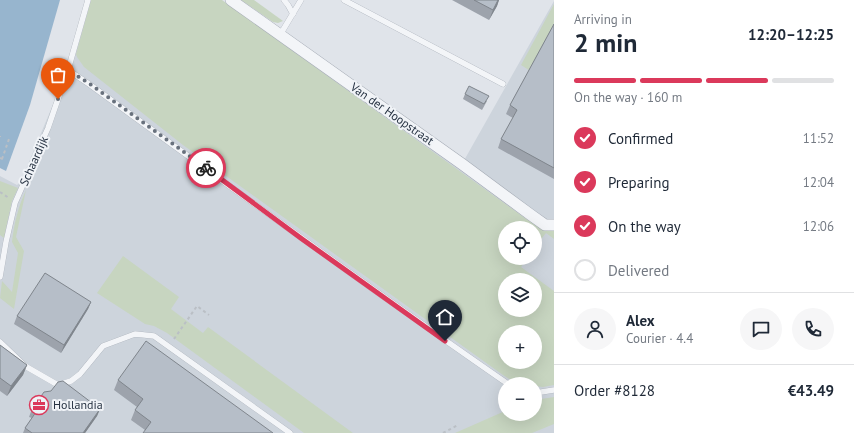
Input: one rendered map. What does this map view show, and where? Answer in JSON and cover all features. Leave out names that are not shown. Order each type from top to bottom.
[{"type":"street","name":"Van der Hoopstraat","points":[[231,0],[462,164],[531,215],[546,225],[554,225]]},
{"type":"lane","name":"Schaardijk","points":[[0,278],[15,203],[48,128],[68,70],[88,0]]},
{"type":"lane","points":[[284,0],[293,14]]},
{"type":"lane","points":[[280,35],[301,0]]},
{"type":"lane","points":[[344,0],[503,84]]},
{"type":"lane","points":[[68,70],[90,84],[302,239],[498,377]]},
{"type":"lane","points":[[0,342],[25,366],[58,385],[71,381],[80,374],[103,346],[135,334],[154,336],[290,433]]},
{"type":"lane","points":[[542,392],[554,390]]},
{"type":"path","points":[[3,159],[9,139]]},
{"type":"path","points":[[174,338],[197,306],[209,316]]},
{"type":"path","points":[[443,433],[458,425]]},
{"type":"shaded area","points":[[87,0],[216,0],[462,164],[554,1],[554,433],[0,433],[0,176],[17,185],[21,181],[67,71]]},
{"type":"green space","points":[[91,0],[222,0],[530,221],[498,221],[498,265],[522,265],[521,267],[529,273],[498,273],[498,317],[542,317],[542,282],[554,291],[554,385],[542,387],[542,377],[506,377],[503,375],[183,145],[84,67],[76,54]]},
{"type":"green space","points":[[241,0],[254,0],[283,21],[278,23],[273,22]]},
{"type":"green space","points":[[554,4],[554,42],[535,74],[521,65]]},
{"type":"green space","points":[[0,181],[18,188],[12,201],[4,238],[0,235]]},
{"type":"green space","points":[[26,190],[16,237],[24,251],[14,309],[0,298],[2,281],[12,292],[18,253],[12,242],[15,222]]},
{"type":"green space","points":[[542,225],[554,228],[554,239],[546,233],[542,238]]},
{"type":"green space","points":[[123,256],[179,297],[171,309],[203,333],[208,327],[353,433],[304,433],[167,333],[154,326],[145,324],[97,293]]},
{"type":"green space","points":[[554,397],[554,424],[532,433],[455,433],[498,414],[498,421],[542,421],[542,399]]},
{"type":"water","points":[[0,0],[60,0],[30,105],[6,171],[0,168]]},
{"type":"building","points":[[474,0],[498,0],[493,10]]},
{"type":"building","points":[[554,24],[554,168],[501,139],[517,110],[510,105]]},
{"type":"building","points":[[469,86],[489,96],[484,104],[465,94]]},
{"type":"building","points":[[45,273],[91,302],[64,345],[17,316]]},
{"type":"building","points":[[146,341],[273,433],[143,433],[151,422],[135,410],[143,399],[118,380]]},
{"type":"building","points":[[0,345],[27,365],[11,386],[0,378]]},
{"type":"building","points":[[63,381],[100,409],[83,433],[32,433],[25,428],[36,412],[32,409],[44,392],[51,391],[58,382]]},
{"type":"way so far","points":[[58,99],[68,70],[90,84],[206,168]]},
{"type":"place","name":"Hollandia","points":[[39,405]]},
{"type":"route","points":[[206,168],[302,239],[445,341]]}]
